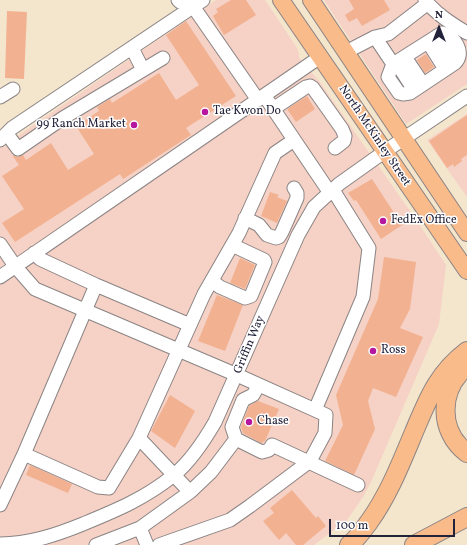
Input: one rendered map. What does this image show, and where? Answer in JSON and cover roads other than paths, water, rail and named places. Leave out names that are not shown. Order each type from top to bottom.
[{"type":"highway","points":[[349,545],[358,536],[380,506],[392,483],[436,385],[448,367],[467,352]]},
{"type":"highway","points":[[467,366],[450,385],[445,410],[450,432],[457,444],[467,453]]},
{"type":"highway","points":[[414,545],[451,527],[467,517]]},
{"type":"main road","name":"North McKinley Street","points":[[281,0],[467,271]]},
{"type":"main road","name":"North McKinley Street","points":[[311,0],[467,233]]},
{"type":"street","points":[[163,58],[63,118],[18,149],[3,137],[12,128],[132,48],[191,2],[261,98],[273,109],[369,248],[363,297],[314,410]]},
{"type":"street","points":[[346,52],[375,36],[388,34],[426,2],[467,33]]},
{"type":"street","points":[[442,33],[451,37],[460,49],[458,60],[410,93],[399,93],[388,77],[398,61],[433,39],[442,33]]},
{"type":"street","points":[[375,36],[398,61],[418,87]]},
{"type":"street","points":[[433,39],[450,66]]},
{"type":"street","points":[[132,48],[143,70]]},
{"type":"street","points":[[0,277],[320,57]]},
{"type":"street","points":[[273,109],[306,87],[310,86],[314,88],[342,129],[345,136],[344,141],[335,148]]},
{"type":"street","points":[[0,98],[12,89]]},
{"type":"street","name":"Griffin Way","points":[[0,544],[11,544],[36,540],[118,510],[139,500],[174,474],[187,462],[203,442],[215,422],[298,235],[314,208],[331,191],[384,152],[467,96]]},
{"type":"street","points":[[52,102],[63,118]]},
{"type":"street","points":[[24,454],[98,488],[109,488],[139,438],[204,294],[232,245],[275,153],[294,140]]},
{"type":"street","points":[[245,218],[259,225],[267,235],[276,238],[279,237],[297,198],[297,192],[294,188]]},
{"type":"street","points":[[0,244],[15,266],[35,288],[326,415],[325,433],[310,461],[230,520],[159,545]]},
{"type":"street","points":[[212,281],[220,287],[245,298],[251,296],[265,262],[264,260],[232,245]]},
{"type":"street","points":[[34,253],[40,259],[96,285],[190,325]]},
{"type":"street","points":[[0,505],[24,454],[96,285]]},
{"type":"street","points":[[259,385],[253,395],[243,400],[232,427],[236,439],[262,452],[269,450],[272,445],[310,461],[358,485]]},
{"type":"street","points":[[139,438],[190,492]]},
{"type":"street","points":[[96,545],[140,528],[190,492],[211,472],[236,439]]},
{"type":"street","points":[[140,528],[147,545]]},
{"type":"place","name":"Tae Kwon Do","points":[[205,112]]},
{"type":"place","name":"99 Ranch Market","points":[[134,125]]},
{"type":"place","name":"FedEx Office","points":[[383,221]]},
{"type":"place","name":"Ross","points":[[373,351]]},
{"type":"place","name":"Chase","points":[[249,422]]}]
